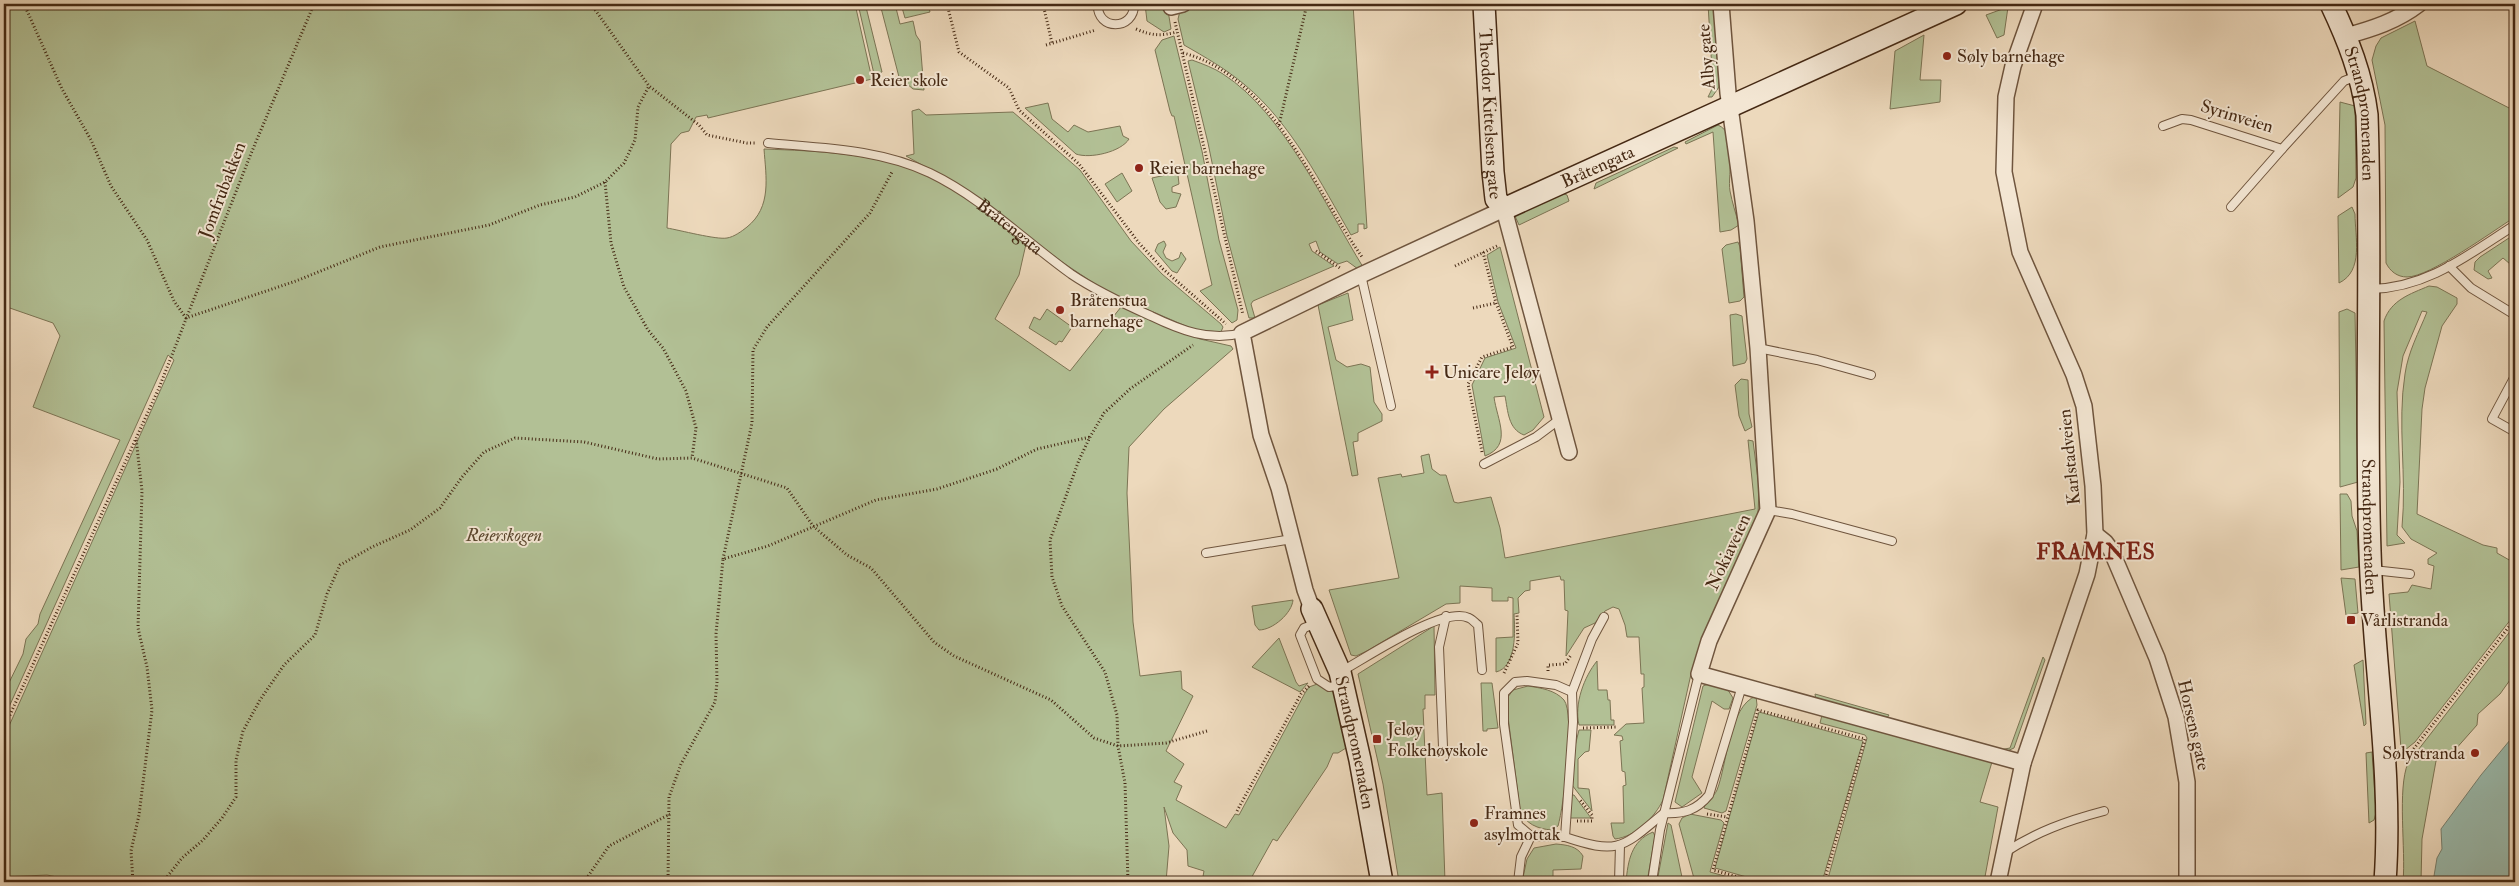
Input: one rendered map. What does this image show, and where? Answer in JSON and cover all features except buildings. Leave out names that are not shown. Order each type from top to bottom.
[{"type":"street","name":"Theodor Kittelsens gate","points":[[1484,4],[1496,199],[1504,209],[1513,238],[1569,452]]},
{"type":"street","name":"Alby gate","points":[[1721,4],[1730,108]]},
{"type":"street","name":"Bråtengata","points":[[1242,333],[1504,209],[1956,4]]},
{"type":"street","name":"Karlstadveien","points":[[1998,882],[2023,763],[2087,574],[2094,534],[2091,468],[2084,406],[2074,375],[2020,252],[2004,172],[2006,98],[2013,66],[2035,4]]},
{"type":"street","name":"Strandpromenaden","points":[[2331,4],[2346,36],[2359,75],[2367,123],[2371,569],[2386,771],[2388,829],[2385,882]]},
{"type":"street","points":[[2346,36],[2385,24],[2419,4]]},
{"type":"street","name":"Nokiaveien","points":[[1699,674],[1708,641],[1768,510],[1758,348],[1746,221],[1730,108]]},
{"type":"street","points":[[1242,333],[1261,435],[1280,488],[1304,590],[1315,616]]},
{"type":"street","name":"Horsens gate","points":[[2094,534],[2105,542],[2111,550],[2172,698],[2187,782],[2187,882]]},
{"type":"street","name":"Strandpromenaden","points":[[1315,616],[1341,679],[1360,760],[1382,882]]},
{"type":"street","points":[[1699,674],[2023,763]]},
{"type":"lane","points":[[1098,4],[1102,18],[1106,22],[1118,25],[1129,20],[1134,4]]},
{"type":"lane","name":"Syrinveien","points":[[2164,126],[2182,119],[2191,120],[2282,149],[2344,81],[2359,75]]},
{"type":"lane","name":"Bråtengata","points":[[768,143],[851,151],[898,161],[931,173],[968,196],[1073,275],[1100,292],[1162,321],[1206,336],[1226,338],[1242,333]]},
{"type":"lane","points":[[2231,207],[2282,149]]},
{"type":"lane","points":[[2369,289],[2417,283],[2449,266],[2515,225]]},
{"type":"lane","points":[[2449,266],[2471,288],[2515,316]]},
{"type":"lane","points":[[1366,273],[1391,406]]},
{"type":"lane","points":[[1758,348],[1817,360],[1871,375]]},
{"type":"lane","points":[[2515,376],[2492,419],[2515,432]]},
{"type":"lane","points":[[1484,464],[1536,437],[1560,419]]},
{"type":"lane","points":[[1768,510],[1786,512],[1892,541]]},
{"type":"lane","points":[[1206,553],[1292,539]]},
{"type":"lane","points":[[2371,569],[2410,574]]},
{"type":"lane","points":[[1315,616],[1300,635],[1317,679],[1329,687],[1427,623],[1446,616],[1468,617],[1478,625],[1482,670]]},
{"type":"lane","points":[[1443,747],[1439,647],[1441,630],[1446,616]]},
{"type":"lane","points":[[1565,837],[1574,722],[1572,692],[1592,639],[1604,617]]},
{"type":"lane","points":[[1652,882],[1664,813],[1699,674]]},
{"type":"lane","points":[[1572,692],[1556,685],[1527,681],[1510,685],[1503,698],[1504,724],[1515,816],[1518,825],[1531,836],[1565,837],[1610,848],[1633,839],[1664,813],[1683,814],[1702,804],[1709,796],[1742,686]]},
{"type":"lane","points":[[2003,854],[2032,835],[2076,818],[2104,811]]},
{"type":"lane","points":[[1518,882],[1521,857],[1531,836]]},
{"type":"lane","points":[[1619,882],[1620,845]]},
{"type":"path","points":[[24,4],[62,89],[91,140],[111,186],[147,240],[174,302],[186,318],[296,281],[380,247],[489,225],[540,205],[575,197],[604,182],[624,163],[635,140],[638,107],[649,86]]},
{"type":"path","name":"Jomfrubakken","points":[[4,728],[159,388],[250,156],[314,4]]},
{"type":"path","points":[[591,4],[649,86],[699,125],[707,135],[747,143],[768,143]]},
{"type":"path","points":[[948,4],[959,52],[1009,88],[1019,110],[1079,164],[1139,243],[1163,269],[1229,326],[1242,333],[1243,314],[1177,32],[1175,5]]},
{"type":"path","points":[[1043,4],[1052,43]]},
{"type":"path","points":[[1279,126],[1307,4]]},
{"type":"path","points":[[1136,29],[1150,36],[1177,32]]},
{"type":"path","points":[[1046,45],[1100,30]]},
{"type":"path","points":[[1182,52],[1193,55],[1224,72],[1251,94],[1279,126],[1308,168],[1349,238],[1366,273]]},
{"type":"path","points":[[668,882],[669,796],[681,764],[715,702],[718,682],[716,634],[724,559],[752,423],[753,350],[767,328],[870,213],[898,161]]},
{"type":"path","points":[[604,182],[611,244],[624,287],[648,330],[663,348],[686,391],[696,428],[692,458]]},
{"type":"path","points":[[1455,266],[1513,238]]},
{"type":"path","points":[[1316,251],[1336,266]]},
{"type":"path","points":[[1483,252],[1496,303],[1513,347],[1482,357],[1468,384],[1484,464]]},
{"type":"path","points":[[1474,308],[1496,303]]},
{"type":"path","points":[[1128,882],[1125,783],[1118,746],[1117,715],[1105,672],[1062,606],[1052,577],[1050,540],[1090,437],[1104,413],[1130,389],[1206,336]]},
{"type":"path","points":[[724,559],[768,546],[876,500],[937,489],[997,469],[1038,449],[1090,437]]},
{"type":"path","points":[[133,882],[131,851],[139,815],[152,710],[147,667],[138,628],[142,491],[136,438]]},
{"type":"path","points":[[163,882],[182,858],[216,825],[236,797],[236,760],[243,731],[260,700],[284,665],[315,635],[327,594],[340,566],[372,547],[410,530],[440,508],[462,476],[484,452],[515,438],[584,442],[658,459],[692,458],[787,488],[813,526],[847,555],[871,568],[934,642],[954,656],[1051,700],[1094,738],[1118,746],[1166,743],[1208,731]]},
{"type":"path","points":[[1510,685],[1500,680],[1516,651],[1517,615]]},
{"type":"path","points":[[2403,762],[2515,619]]},
{"type":"path","points":[[1237,811],[1301,694],[1317,679]]},
{"type":"path","points":[[1756,882],[1713,870],[1758,710],[1865,739],[1824,882]]},
{"type":"path","points":[[1595,727],[1617,727]]},
{"type":"path","points":[[584,882],[609,846],[670,814]]},
{"type":"path","points":[[1582,821],[1592,821]]},
{"type":"path","points":[[4,881],[34,879],[68,882]]},
{"type":"green space","name":"Reierskogen","points":[[4,4],[855,4],[872,79],[708,118],[707,115],[696,117],[689,131],[681,133],[671,144],[667,228],[727,238],[747,227],[755,219],[764,201],[766,181],[764,149],[825,152],[884,161],[903,166],[935,179],[990,215],[1026,244],[1019,275],[995,319],[1070,371],[1121,307],[1200,339],[1231,346],[1233,349],[1164,409],[1129,447],[1127,493],[1133,622],[1140,676],[1181,671],[1182,689],[1193,696],[1166,751],[1184,764],[1174,782],[1182,786],[1176,800],[1226,828],[1235,814],[1239,815],[1309,687],[1320,683],[1329,691],[1333,691],[1337,697],[1346,748],[1338,753],[1333,753],[1327,767],[1277,841],[1273,839],[1249,882],[1202,882],[1204,871],[1188,866],[1187,850],[1173,833],[1164,807],[1169,846],[1166,882],[82,882],[47,875],[4,877],[4,737],[174,360],[168,355],[4,718],[4,693],[23,654],[26,639],[38,624],[40,614],[120,440],[33,407],[60,336],[53,323],[4,306]]},
{"type":"green space","points":[[858,4],[873,4],[866,7],[882,72],[874,74]]},
{"type":"green space","points":[[880,4],[895,4],[900,24],[913,21],[916,35],[920,41],[924,90],[913,89],[899,77]]},
{"type":"green space","points":[[901,4],[928,4],[930,12],[905,18]]},
{"type":"green space","points":[[1145,4],[1167,4],[1171,29],[1164,32],[1147,21]]},
{"type":"green space","points":[[1211,4],[1353,4],[1367,228],[1364,229],[1364,224],[1358,224],[1358,232],[1351,235],[1317,175],[1277,118],[1238,79],[1184,45],[1178,19],[1180,11]]},
{"type":"green space","points":[[1708,4],[1714,4],[1719,87],[1712,97],[1708,97],[1713,87]]},
{"type":"green space","points":[[2008,7],[2004,35],[1997,38],[1986,15]]},
{"type":"green space","points":[[2415,21],[2427,66],[2515,111],[2515,217],[2445,262],[2430,270],[2407,277],[2394,273],[2386,263],[2385,125],[2372,60],[2376,46],[2381,38]]},
{"type":"green space","points":[[1924,35],[1920,80],[1941,80],[1940,102],[1890,109],[1895,51]]},
{"type":"green space","points":[[1174,36],[1202,151],[1219,240],[1238,310],[1237,320],[1232,323],[1200,291],[1212,285],[1174,116],[1172,116],[1170,111],[1155,50],[1162,40]]},
{"type":"green space","points":[[1192,60],[1223,74],[1245,91],[1265,112],[1302,163],[1363,267],[1358,269],[1347,261],[1338,264],[1320,252],[1316,241],[1309,244],[1312,251],[1334,266],[1253,301],[1251,304],[1255,318],[1249,318],[1227,236],[1208,143],[1188,61]]},
{"type":"green space","points":[[2340,102],[2355,106],[2356,178],[2353,187],[2338,198]]},
{"type":"green space","points":[[1048,103],[1052,119],[1068,132],[1074,125],[1088,132],[1120,126],[1123,136],[1129,139],[1119,148],[1105,153],[1089,156],[1076,154],[1025,108]]},
{"type":"green space","points":[[919,109],[926,115],[1013,112],[1080,170],[1131,241],[1162,274],[1221,324],[1223,327],[1221,332],[1195,330],[1107,292],[1062,262],[965,189],[906,156],[914,154],[912,111]]},
{"type":"green space","points":[[1718,125],[1724,130],[1730,145],[1729,183],[1739,225],[1731,230],[1720,232],[1713,132],[1686,144],[1685,142]]},
{"type":"green space","points":[[1674,147],[1678,148],[1594,189],[1596,183]]},
{"type":"green space","points":[[1122,173],[1132,191],[1117,202],[1105,184]]},
{"type":"green space","points":[[1175,173],[1178,175],[1179,184],[1172,187],[1172,192],[1181,194],[1176,207],[1166,209],[1160,202],[1152,178]]},
{"type":"green space","points":[[1562,193],[1567,195],[1569,201],[1519,225],[1515,216],[1519,213]]},
{"type":"green space","points":[[2352,207],[2355,214],[2357,243],[2355,262],[2347,278],[2339,283],[2338,216]]},
{"type":"green space","points":[[2515,234],[2515,260],[2510,264],[2503,258],[2488,271],[2492,278],[2488,279],[2474,270],[2475,262],[2480,257]]},
{"type":"green space","points":[[1164,241],[1166,245],[1163,252],[1166,258],[1172,261],[1179,258],[1181,252],[1186,259],[1177,273],[1172,271],[1155,251],[1158,244]]},
{"type":"green space","points":[[1738,242],[1744,297],[1740,301],[1729,303],[1722,249],[1726,245]]},
{"type":"green space","points":[[1500,247],[1544,417],[1533,430],[1524,435],[1512,424],[1505,396],[1494,397],[1500,423],[1501,439],[1494,451],[1485,456],[1472,385],[1485,358],[1516,348],[1498,302],[1487,255]]},
{"type":"green space","points":[[2429,286],[2437,287],[2457,298],[2457,304],[2442,326],[2425,388],[2422,409],[2417,514],[2483,545],[2497,548],[2497,553],[2511,561],[2515,550],[2515,614],[2415,742],[2405,750],[2401,749],[2389,594],[2408,592],[2412,585],[2431,589],[2434,566],[2428,564],[2428,559],[2437,553],[2411,539],[2402,527],[2402,412],[2405,374],[2414,342],[2427,312],[2422,311],[2403,356],[2397,392],[2400,482],[2397,535],[2405,543],[2387,546],[2384,321],[2396,303],[2408,295]]},
{"type":"green space","points":[[1348,293],[1353,320],[1328,327],[1336,360],[1347,367],[1361,364],[1370,367],[1374,402],[1382,414],[1382,421],[1358,433],[1358,441],[1353,442],[1358,475],[1352,476],[1318,305]]},
{"type":"green space","points":[[1047,309],[1072,327],[1062,342],[1059,341],[1056,345],[1029,328],[1034,317],[1040,320]]},
{"type":"green space","points":[[2347,309],[2355,313],[2358,482],[2340,487],[2339,312]]},
{"type":"green space","points":[[1730,315],[1742,316],[1747,359],[1745,363],[1733,366]]},
{"type":"green space","points":[[1741,379],[1748,380],[1749,414],[1752,427],[1745,431],[1739,416],[1735,385]]},
{"type":"green space","points":[[1748,440],[1753,441],[1759,487],[1758,515],[1728,582],[1691,674],[1663,800],[1650,819],[1630,834],[1615,839],[1613,836],[1611,823],[1624,823],[1623,786],[1626,785],[1625,772],[1622,771],[1620,741],[1623,740],[1622,736],[1614,735],[1626,724],[1644,723],[1642,688],[1644,687],[1644,674],[1641,674],[1639,637],[1627,637],[1619,609],[1613,607],[1605,611],[1595,623],[1584,628],[1566,656],[1568,611],[1565,610],[1564,580],[1561,580],[1560,576],[1530,581],[1530,590],[1525,591],[1518,598],[1519,613],[1514,614],[1515,629],[1511,656],[1503,669],[1496,672],[1496,638],[1513,637],[1513,598],[1508,597],[1508,601],[1492,601],[1492,588],[1460,586],[1460,603],[1446,604],[1367,651],[1356,656],[1351,655],[1329,590],[1399,578],[1378,478],[1401,474],[1402,477],[1424,473],[1421,456],[1429,454],[1432,469],[1440,475],[1446,475],[1454,502],[1458,503],[1491,497],[1500,528],[1505,558],[1755,509]]},
{"type":"green space","points":[[2340,494],[2347,494],[2351,501],[2352,516],[2357,531],[2359,567],[2341,570]]},
{"type":"green space","points":[[2341,578],[2355,579],[2358,613],[2346,615]]},
{"type":"green space","points":[[1293,600],[1289,610],[1276,624],[1259,630],[1255,625],[1252,606]]},
{"type":"green space","points":[[2515,625],[2515,673],[2500,694],[2478,714],[2477,725],[2446,760],[2440,758],[2436,761],[2422,839],[2421,882],[2403,882],[2402,804],[2408,763]]},
{"type":"green space","points":[[1434,626],[1435,695],[1425,695],[1425,709],[1423,709],[1427,795],[1442,793],[1445,882],[1399,882],[1383,784],[1358,674]]},
{"type":"green space","points":[[1279,638],[1296,682],[1299,686],[1308,683],[1300,692],[1252,667]]},
{"type":"green space","points":[[2043,657],[2045,660],[2014,748],[2005,752],[1999,750],[2010,748]]},
{"type":"green space","points":[[2363,660],[2366,724],[2364,726],[2354,665]]},
{"type":"green space","points":[[1597,661],[1598,690],[1607,690],[1608,700],[1610,700],[1611,720],[1614,720],[1614,725],[1579,725],[1578,708],[1581,691],[1592,667]]},
{"type":"green space","points":[[1481,683],[1492,683],[1498,728],[1487,729],[1487,731],[1483,731]]},
{"type":"green space","points":[[1711,683],[1728,690],[1733,698],[1729,709],[1724,709],[1712,701],[1692,777],[1702,793],[1682,807],[1675,802],[1703,686]]},
{"type":"green space","points":[[1528,686],[1556,694],[1564,700],[1567,709],[1569,741],[1563,800],[1558,826],[1552,830],[1533,825],[1525,819],[1520,810],[1507,709],[1508,697],[1513,690]]},
{"type":"green space","points":[[1815,694],[1889,715],[1887,718],[1816,700]]},
{"type":"green space","points":[[1756,696],[1757,705],[1726,811],[1722,813],[1704,808],[1717,790],[1730,737],[1740,711],[1747,702]]},
{"type":"green space","points":[[1759,712],[1863,741],[1822,882],[1764,882],[1715,868]]},
{"type":"green space","points":[[1822,715],[1992,762],[1980,802],[1998,807],[1984,882],[1827,882],[1867,738],[1865,735],[1820,723]]},
{"type":"green space","points":[[1579,730],[1591,730],[1589,751],[1585,752],[1578,759],[1578,788],[1589,789],[1592,811],[1572,785],[1574,750]]},
{"type":"green space","points":[[2372,752],[2376,813],[2374,820],[2369,823],[2366,753]]},
{"type":"green space","points":[[1570,795],[1574,795],[1591,818],[1570,818]]},
{"type":"green space","points":[[1690,814],[1721,820],[1724,823],[1710,872],[1747,882],[1695,882],[1679,824],[1682,818]]},
{"type":"green space","points":[[1668,823],[1671,825],[1683,882],[1657,882]]},
{"type":"green space","points":[[1653,832],[1655,836],[1647,882],[1626,882],[1630,859],[1635,846]]},
{"type":"green space","points":[[1556,844],[1571,847],[1581,853],[1583,856],[1581,869],[1553,870],[1553,882],[1522,882],[1527,859],[1534,848]]},
{"type":"shaded area","points":[[2515,734],[2515,882],[2433,882],[2437,858],[2442,849],[2441,829],[2481,775]]},
{"type":"place","name":"Søly barnehage","points":[[1947,56]]},
{"type":"place","name":"Reier skole","points":[[860,80]]},
{"type":"place","name":"Reier barnehage","points":[[1139,168]]},
{"type":"place","name":"Bråtenstua barnehage","points":[[1060,310]]},
{"type":"place","name":"Unicare Jeløy","points":[[1432,372]]},
{"type":"place","name":"Vårlistranda","points":[[2351,620]]},
{"type":"place","name":"Jeløy Folkehøyskole","points":[[1377,739]]},
{"type":"place","name":"Sølystranda","points":[[2475,753]]},
{"type":"place","name":"Framnes asylmottak","points":[[1474,823]]},
{"type":"district","name":"FRAMNES","points":[[2096,551]]}]
